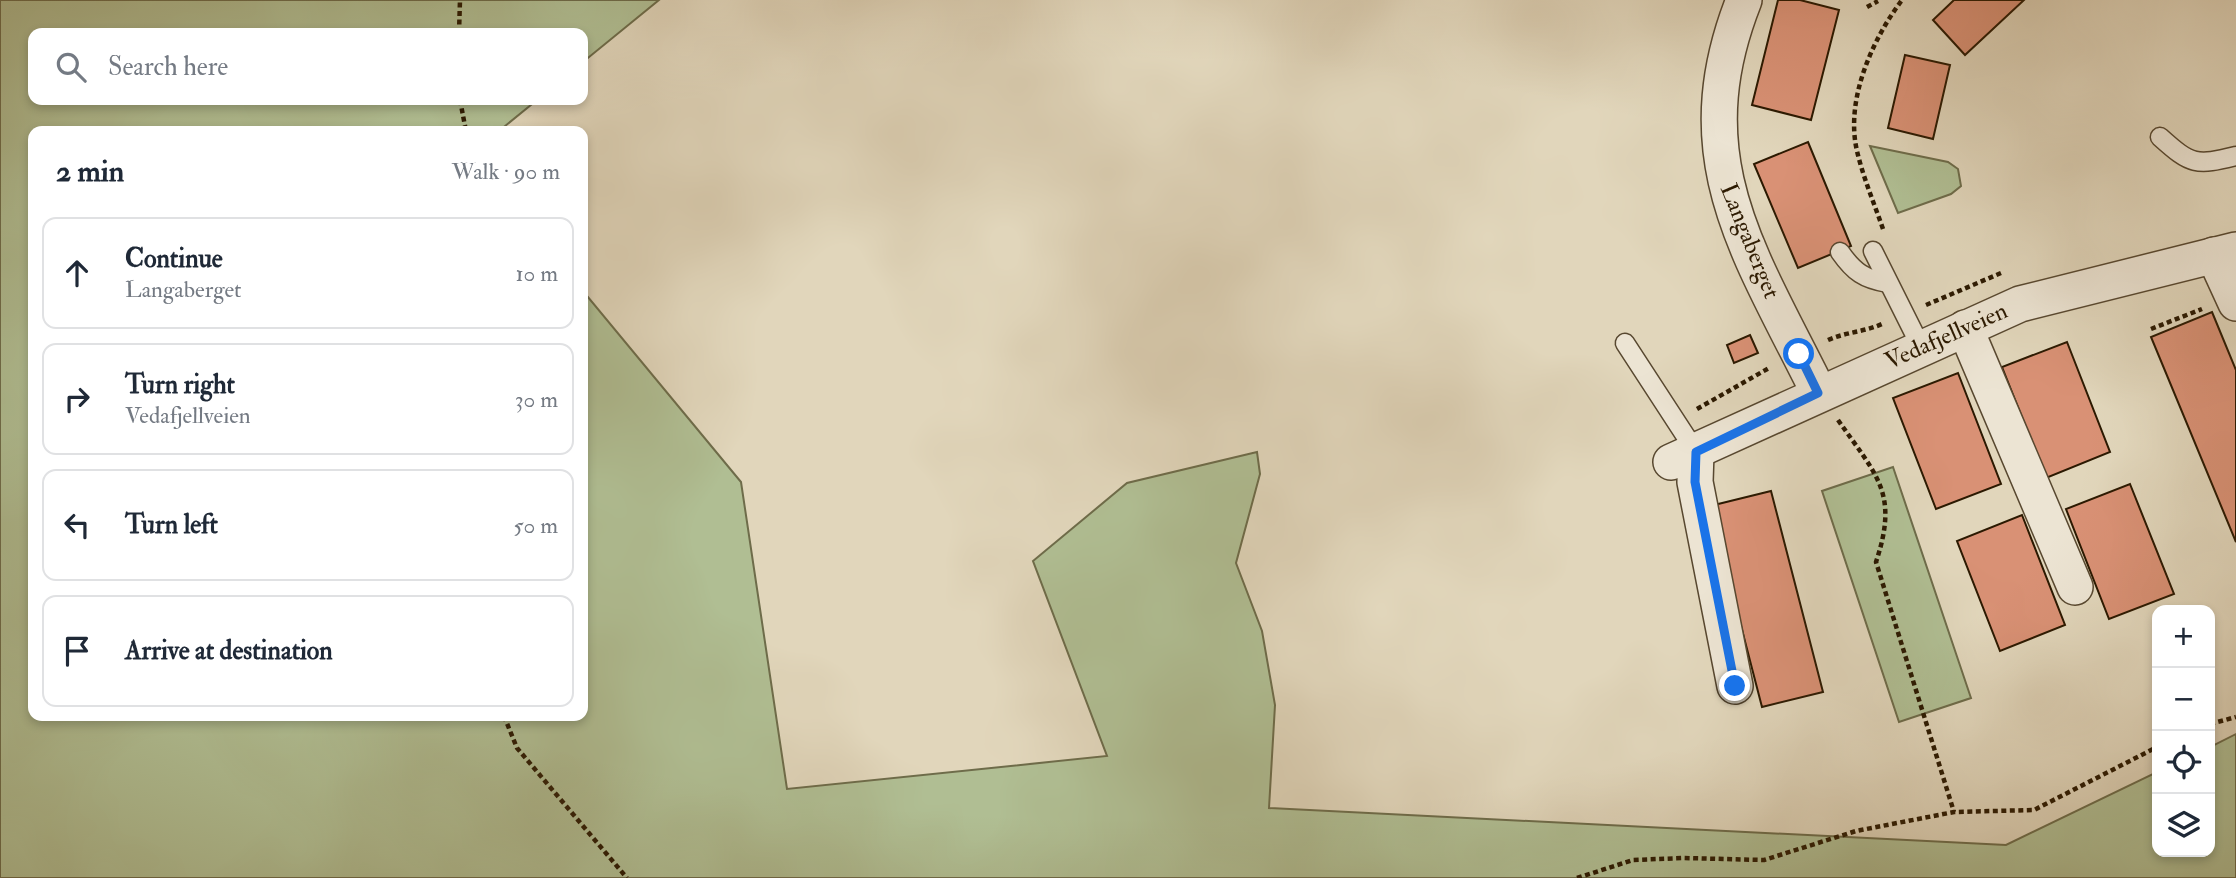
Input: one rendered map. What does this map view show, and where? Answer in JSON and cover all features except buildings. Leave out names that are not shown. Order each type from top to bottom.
[{"type":"street","name":"Langaberget","points":[[1744,0],[1732,30],[1718,101],[1717,129],[1722,173],[1736,220],[1818,393]]},
{"type":"street","name":"Vedafjellveien","points":[[1684,457],[1818,393],[2020,304],[2225,253]]},
{"type":"street","points":[[2222,304],[2225,253]]},
{"type":"street","points":[[1965,328],[2075,587]]},
{"type":"street","points":[[1684,457],[1695,482],[1735,686]]},
{"type":"lane","points":[[2160,137],[2184,159],[2197,164],[2236,156]]},
{"type":"lane","points":[[1872,251],[1921,347]]},
{"type":"lane","points":[[1840,252],[1854,271],[1868,279],[1888,283]]},
{"type":"lane","points":[[1625,343],[1684,457]]},
{"type":"path","points":[[459,28],[460,0]]},
{"type":"path","points":[[1872,251],[1887,240],[1857,151],[1854,122],[1857,99],[1877,38],[1902,0]]},
{"type":"path","points":[[1867,7],[1878,1]]},
{"type":"path","points":[[461,105],[465,126]]},
{"type":"path","points":[[2151,329],[2222,304]]},
{"type":"path","points":[[1818,393],[1865,459],[1886,498],[1886,531],[1876,562],[1954,812]]},
{"type":"path","points":[[2215,723],[2236,717]]},
{"type":"path","points":[[507,721],[517,748],[627,878]]},
{"type":"path","points":[[1577,878],[1633,860],[1764,860],[1856,831],[1954,812],[2034,810],[2152,750]]},
{"type":"green space","points":[[0,0],[659,0],[588,58],[588,28],[28,28],[28,105],[531,105],[505,126],[28,126],[28,721],[588,721],[588,297],[741,482],[787,789],[1107,756],[1033,561],[1127,483],[1257,452],[1260,474],[1236,563],[1262,631],[1275,705],[1269,808],[2006,845],[2152,774],[2152,857],[2215,857],[2215,744],[2236,734],[2236,878],[0,878]]},
{"type":"green space","points":[[1870,146],[1948,162],[1958,169],[1961,186],[1951,194],[1898,213]]},
{"type":"green space","points":[[1893,467],[1971,698],[1899,722],[1822,491]]},
{"type":"route","points":[[1735,686],[1695,482],[1696,452],[1818,393],[1799,354]]}]
